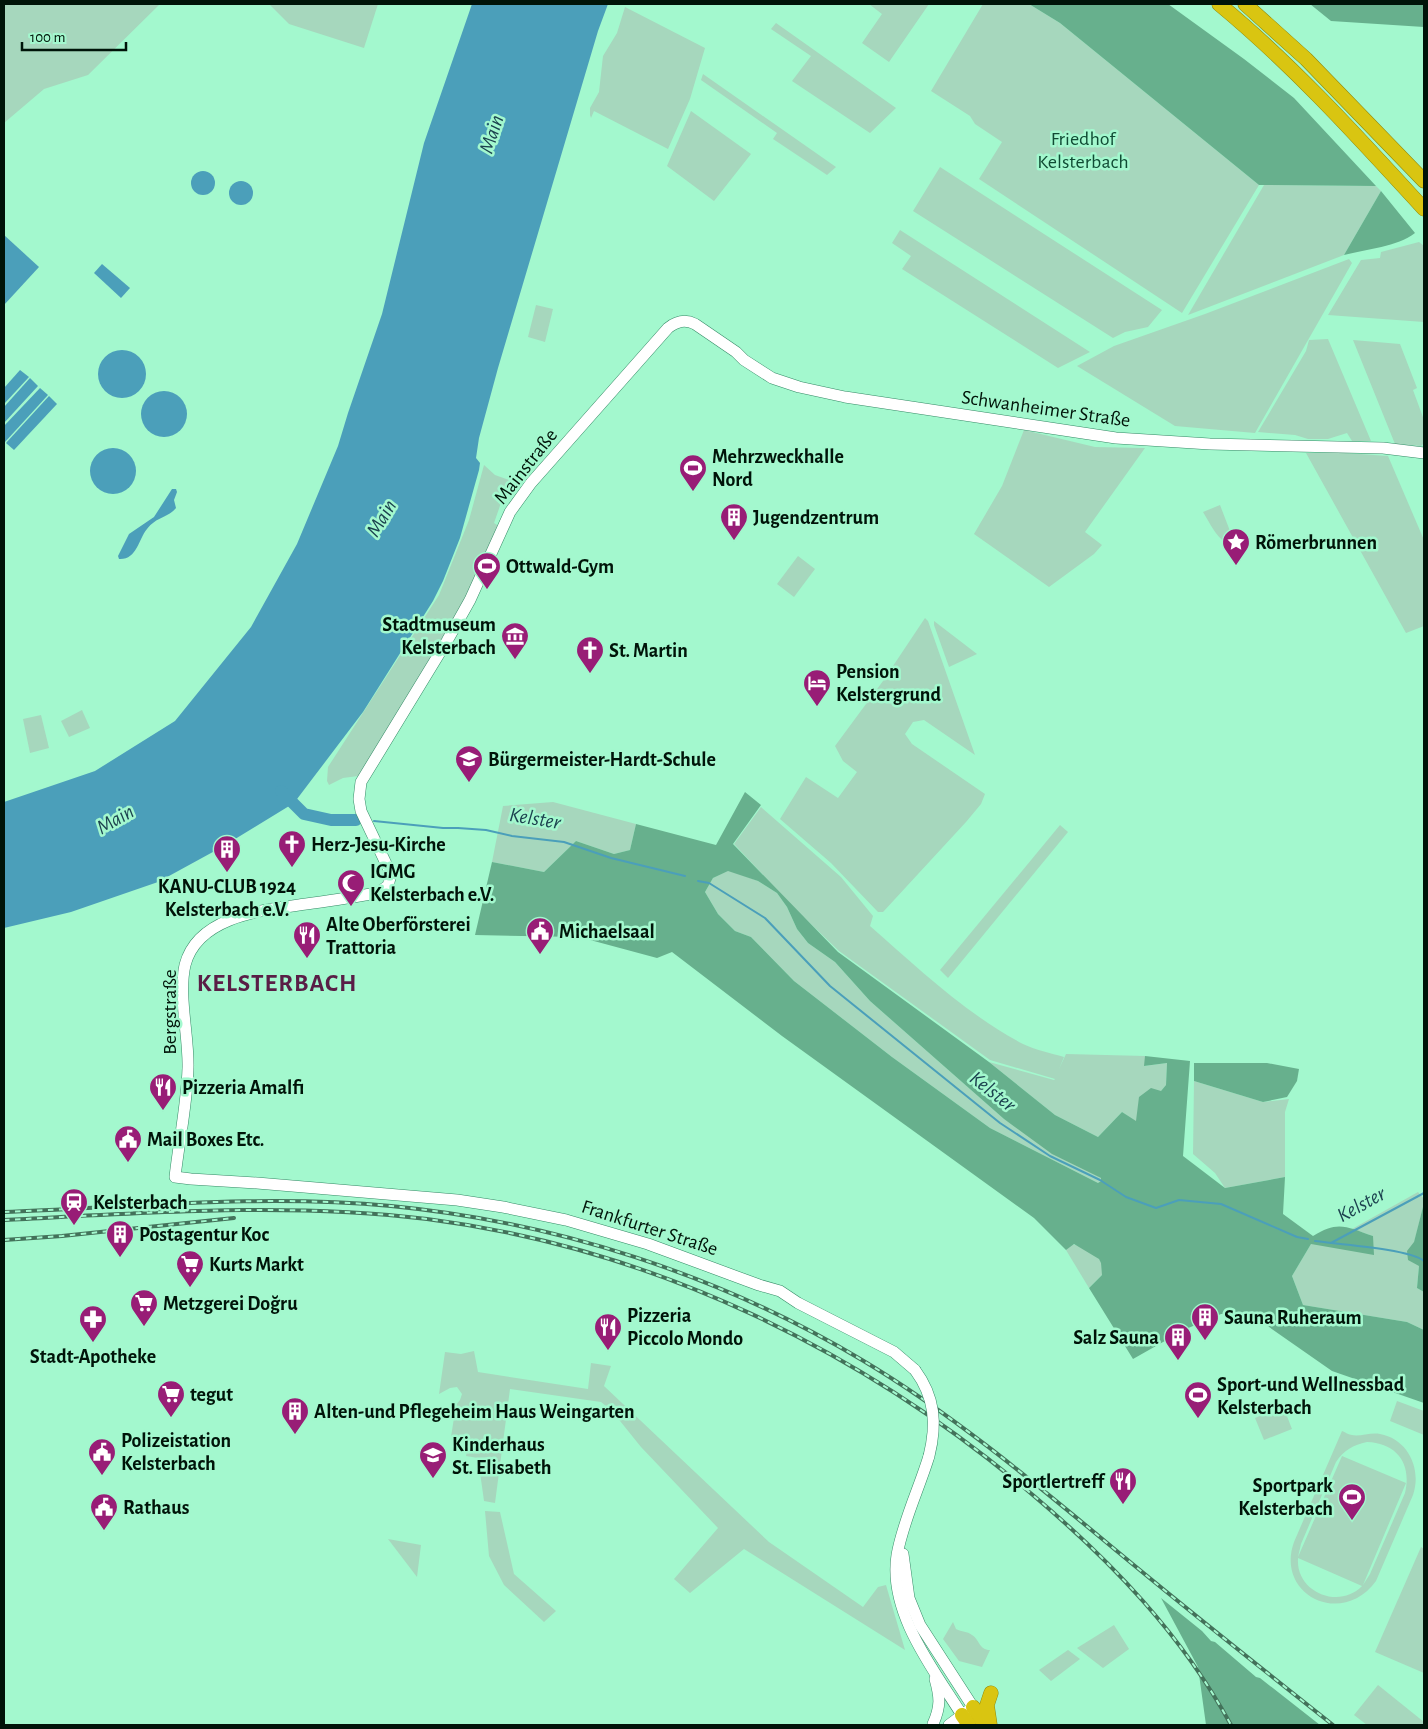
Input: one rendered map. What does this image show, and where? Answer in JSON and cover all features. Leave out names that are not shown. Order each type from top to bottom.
[{"type":"highway","points":[[1219,4],[1275,52],[1318,94],[1421,207]]},
{"type":"highway","points":[[1245,4],[1306,59],[1424,181]]},
{"type":"highway","points":[[1384,138],[1424,169]]},
{"type":"highway","points":[[990,1725],[986,1705],[991,1693]]},
{"type":"highway","points":[[965,1711],[985,1725]]},
{"type":"street","name":"Schwanheimer Straße","points":[[685,321],[690,321],[709,333],[744,360],[772,378],[799,388],[845,397],[1116,438],[1238,445],[1383,448],[1424,453]]},
{"type":"street","name":"Mainstraße","points":[[391,877],[381,850],[361,811],[359,788],[364,775],[428,673],[470,600],[497,538],[518,500],[668,328],[673,324],[685,321]]},
{"type":"street","name":"Bergstraße","points":[[175,1177],[188,1067],[184,972],[193,947],[225,922],[252,912],[377,893],[388,886],[391,877]]},
{"type":"street","name":"Frankfurter Straße","points":[[175,1177],[457,1200],[503,1207],[566,1220],[648,1244],[759,1286],[780,1291],[805,1307],[890,1349],[902,1357],[915,1370],[926,1386],[932,1405],[934,1434],[929,1456],[904,1530]]},
{"type":"street","points":[[904,1530],[896,1568],[900,1601],[904,1615],[932,1667],[965,1711]]},
{"type":"street","points":[[904,1530],[903,1565],[914,1612],[965,1711]]},
{"type":"street","points":[[932,1667],[940,1701],[932,1724]]},
{"type":"street","points":[[932,1724],[965,1711]]},
{"type":"street","points":[[950,1725],[965,1711]]},
{"type":"green space","points":[[4,4],[160,4],[88,75],[44,89],[4,123]]},
{"type":"green space","points":[[269,4],[378,4],[364,48],[289,24]]},
{"type":"green space","points":[[869,4],[929,4],[889,62],[862,43],[882,14]]},
{"type":"green space","name":"Friedhof Kelsterbach","points":[[983,4],[1029,4],[1060,23],[1259,185],[1182,313],[979,179],[1002,142],[975,124],[970,116],[931,91]]},
{"type":"green space","points":[[1029,4],[1168,4],[1294,98],[1376,186],[1259,185],[1060,23]]},
{"type":"green space","points":[[1310,4],[1424,4],[1424,27],[1331,21]]},
{"type":"green space","points":[[625,7],[705,48],[690,99],[668,149],[594,111],[591,118],[590,115],[590,108],[599,92],[603,56],[617,33]]},
{"type":"green space","points":[[776,23],[896,108],[870,133],[792,81],[811,56],[771,29]]},
{"type":"green space","points":[[703,74],[836,167],[827,175],[773,139],[777,133],[701,80]]},
{"type":"green space","points":[[691,111],[751,154],[714,201],[667,166]]},
{"type":"green space","points":[[940,167],[1162,310],[1148,327],[1125,332],[1113,338],[913,211]]},
{"type":"green space","points":[[1264,185],[1376,186],[1381,191],[1344,255],[1188,315]]},
{"type":"green space","points":[[1381,191],[1415,233],[1391,245],[1344,255]]},
{"type":"green space","points":[[900,230],[1090,352],[1058,368],[902,269],[911,256],[892,243]]},
{"type":"green space","points":[[1419,242],[1424,246],[1424,322],[1328,315],[1361,260],[1380,258],[1381,252]]},
{"type":"green space","points":[[1349,259],[1352,263],[1255,433],[1175,426],[1077,366],[1114,346],[1205,314]]},
{"type":"green space","points":[[536,305],[553,309],[545,342],[528,337]]},
{"type":"green space","points":[[1328,339],[1371,441],[1352,441],[1347,433],[1328,439],[1308,439],[1295,435],[1258,432],[1306,351],[1309,340]]},
{"type":"green space","points":[[1353,340],[1400,344],[1417,388],[1413,390],[1424,420],[1424,443],[1421,446],[1395,444]]},
{"type":"green space","points":[[1024,430],[1095,447],[1145,448],[1085,532],[1102,545],[1094,554],[1049,587],[974,534],[1002,486]]},
{"type":"green space","points":[[1306,453],[1388,456],[1424,540],[1424,626],[1406,633]]},
{"type":"green space","points":[[484,465],[495,475],[509,480],[494,523],[500,527],[446,641],[358,776],[343,778],[329,785],[327,781],[328,767],[439,595],[469,520]]},
{"type":"green space","points":[[1220,505],[1235,544],[1233,547],[1219,537],[1203,512]]},
{"type":"green space","points":[[798,556],[815,569],[794,597],[777,584]]},
{"type":"green space","points":[[925,618],[928,621],[975,755],[924,720],[913,722],[905,734],[912,744],[985,794],[981,804],[966,822],[883,912],[878,912],[831,863],[780,819],[806,777],[838,798],[857,772],[843,761],[835,746],[883,681]]},
{"type":"green space","points":[[934,621],[977,654],[949,667]]},
{"type":"green space","points":[[82,710],[90,728],[69,737],[61,721]]},
{"type":"green space","points":[[41,715],[49,748],[30,753],[23,719]]},
{"type":"green space","points":[[745,792],[761,805],[733,844],[838,952],[989,1062],[1055,1115],[1098,1137],[1122,1112],[1136,1121],[1139,1097],[1151,1088],[1161,1091],[1166,1085],[1167,1063],[1144,1066],[1145,1056],[1190,1061],[1183,1156],[1225,1188],[1285,1177],[1283,1214],[1313,1236],[1329,1228],[1343,1227],[1373,1236],[1374,1255],[1311,1244],[1292,1276],[1303,1305],[1407,1322],[1424,1330],[1424,1403],[1332,1371],[1249,1313],[1221,1314],[1186,1329],[1133,1359],[1089,1288],[1102,1275],[1099,1259],[1074,1244],[1066,1250],[1034,1218],[782,1036],[672,952],[657,958],[579,937],[475,935],[492,862],[544,872],[576,841],[614,854],[630,850],[636,824],[716,845]],"holes":[[[728,871],[758,881],[777,893],[787,907],[797,929],[808,943],[835,962],[870,1001],[1004,1119],[1052,1154],[1101,1178],[1101,1181],[1098,1183],[990,1128],[892,1057],[794,981],[751,937],[735,931],[718,914],[705,892],[713,878]]]},
{"type":"green space","points":[[553,802],[636,824],[630,850],[614,854],[576,841],[544,872],[492,862],[503,806]]},
{"type":"green space","points":[[761,807],[841,877],[873,916],[870,926],[943,990],[982,1019],[1023,1044],[1064,1057],[1059,1069],[1066,1054],[1145,1056],[1145,1066],[1167,1063],[1166,1085],[1136,1122],[1122,1112],[1098,1137],[1055,1115],[989,1062],[1055,1079],[990,1060],[839,951],[791,905],[734,844]]},
{"type":"green space","points":[[1060,825],[1068,832],[948,978],[940,970]]},
{"type":"green space","points":[[729,870],[758,881],[777,893],[787,907],[797,929],[808,943],[835,962],[870,1001],[1004,1119],[1101,1178],[1102,1181],[1098,1183],[990,1128],[892,1057],[794,981],[751,937],[735,931],[718,914],[705,892],[713,878]]},
{"type":"green space","points":[[1194,1063],[1267,1063],[1299,1069],[1297,1081],[1287,1097],[1263,1102],[1194,1081]]},
{"type":"green space","points":[[1194,1081],[1263,1102],[1289,1099],[1285,1112],[1285,1177],[1225,1188],[1215,1173],[1193,1154]]},
{"type":"green space","points":[[1418,1192],[1424,1199],[1424,1203],[1414,1243],[1419,1266],[1417,1288],[1424,1292],[1424,1330],[1407,1322],[1303,1305],[1292,1276],[1311,1244],[1373,1236],[1352,1229]]},
{"type":"green space","points":[[1424,1203],[1424,1292],[1417,1288],[1419,1266],[1408,1260],[1407,1251],[1414,1242]]},
{"type":"green space","points":[[1071,1244],[1092,1253],[1101,1262],[1102,1275],[1089,1288],[1066,1250]]},
{"type":"green space","points":[[474,1351],[478,1372],[588,1389],[591,1363],[611,1366],[604,1386],[769,1542],[863,1607],[878,1587],[886,1585],[905,1650],[744,1549],[690,1593],[674,1579],[718,1528],[641,1447],[612,1411],[601,1402],[510,1389],[495,1503],[484,1501],[478,1458],[466,1456],[469,1440],[451,1437],[456,1405],[462,1394],[457,1387],[450,1388],[439,1394],[445,1352],[461,1354]]},
{"type":"green space","points":[[1397,1401],[1424,1411],[1424,1435],[1390,1421]]},
{"type":"green space","points":[[1283,1406],[1292,1429],[1264,1440],[1255,1418]]},
{"type":"green space","name":"Sportpark Kelsterbach","points":[[1342,1431],[1350,1435],[1380,1434],[1390,1437],[1405,1449],[1414,1466],[1416,1475],[1413,1495],[1376,1581],[1362,1595],[1346,1602],[1330,1603],[1315,1599],[1303,1590],[1294,1577],[1291,1561],[1294,1542]],"holes":[[[1367,1442],[1387,1446],[1400,1457],[1404,1464],[1407,1483],[1405,1493],[1370,1574],[1363,1585],[1406,1483],[1342,1456],[1298,1557],[1301,1544],[1336,1462],[1342,1454],[1349,1449]],[[1298,1558],[1362,1586],[1353,1593],[1342,1597],[1331,1597],[1311,1588],[1304,1581],[1299,1571]]]},
{"type":"green space","points":[[485,1511],[500,1512],[514,1574],[556,1611],[544,1622],[504,1585],[489,1556]]},
{"type":"green space","points":[[388,1539],[421,1545],[417,1577]]},
{"type":"green space","points":[[1421,1547],[1424,1549],[1424,1673],[1375,1652]]},
{"type":"green space","points":[[1161,1598],[1256,1677],[1260,1678],[1320,1725],[1206,1725],[1198,1667]]},
{"type":"green space","points":[[953,1622],[956,1629],[975,1637],[982,1647],[990,1650],[982,1667],[959,1661],[943,1639]]},
{"type":"green space","points":[[1114,1625],[1129,1649],[1103,1668],[1077,1648]]},
{"type":"green space","points":[[1068,1650],[1080,1659],[1051,1681],[1039,1670]]},
{"type":"green space","points":[[1378,1685],[1424,1722],[1422,1725],[1367,1725],[1354,1715]]},
{"type":"water","name":"Main","points":[[472,4],[608,4],[598,31],[498,368],[479,438],[476,458],[480,463],[479,470],[460,538],[433,601],[363,712],[294,803],[222,847],[158,882],[71,912],[4,928],[4,802],[95,771],[175,721],[251,627],[297,544],[338,446],[382,314],[424,143]]},
{"type":"water","points":[[203,171],[211,175],[215,183],[211,191],[203,195],[195,191],[191,183],[195,175]]},
{"type":"water","points":[[241,181],[249,185],[253,193],[249,201],[241,205],[233,201],[229,193],[233,185]]},
{"type":"water","points":[[4,235],[39,267],[4,305]]},
{"type":"water","points":[[102,264],[130,288],[121,298],[94,273]]},
{"type":"water","points":[[122,350],[131,352],[139,357],[144,365],[146,374],[144,383],[139,391],[131,396],[122,398],[113,396],[105,391],[100,383],[98,374],[100,365],[105,357],[113,352]]},
{"type":"water","points":[[20,370],[29,377],[4,404],[4,388]]},
{"type":"water","points":[[30,378],[38,386],[4,423],[4,407]]},
{"type":"water","points":[[40,388],[48,395],[5,442],[4,426]]},
{"type":"water","points":[[169,391],[173,392],[183,401],[186,405],[186,423],[177,433],[169,437],[159,437],[151,433],[142,423],[141,409],[145,401],[155,392]]},
{"type":"water","points":[[49,396],[57,404],[14,450],[6,443]]},
{"type":"water","points":[[118,448],[122,449],[132,458],[135,462],[135,480],[126,490],[118,494],[108,494],[100,490],[91,480],[90,466],[94,458],[104,449]]},
{"type":"water","points":[[172,489],[176,489],[177,492],[174,500],[176,508],[151,525],[130,556],[119,559],[118,556],[129,534],[154,517]]},
{"type":"waterway","name":"Kelster","points":[[281,791],[304,814],[331,820],[356,820]]},
{"type":"waterway","name":"Kelster","points":[[374,821],[486,830],[512,836],[564,842],[611,858],[685,876]]},
{"type":"waterway","name":"Kelster","points":[[698,881],[709,883],[765,918],[830,986],[1000,1123],[1050,1156],[1100,1180],[1126,1197],[1156,1208],[1179,1200],[1221,1204],[1297,1237],[1308,1239]]},
{"type":"waterway","name":"Kelster","points":[[1331,1243],[1424,1193]]},
{"type":"waterway","points":[[1315,1241],[1390,1250],[1405,1253],[1424,1261]]},
{"type":"railway","points":[[4,1212],[246,1201],[294,1201],[391,1206],[453,1214],[575,1239],[635,1257],[694,1278],[752,1302],[862,1360],[962,1427],[1333,1725]]},
{"type":"railway","points":[[4,1220],[216,1210],[321,1211],[374,1214],[427,1219],[511,1233],[593,1254],[673,1281],[751,1314],[826,1352],[898,1395],[968,1443],[1063,1521],[1118,1574],[1168,1630],[1212,1692],[1231,1725]]},
{"type":"railway","points":[[4,1240],[62,1236],[234,1218]]},
{"type":"place","name":"Mehrzweckhalle Nord","points":[[693,492]]},
{"type":"place","name":"Jugendzentrum","points":[[734,541]]},
{"type":"place","name":"Römerbrunnen","points":[[1236,566]]},
{"type":"place","name":"Ottwald-Gym","points":[[487,590]]},
{"type":"place","name":"Stadtmuseum Kelsterbach","points":[[515,660]]},
{"type":"place","name":"St. Martin","points":[[590,674]]},
{"type":"place","name":"Pension Kelstergrund","points":[[817,707]]},
{"type":"place","name":"Bürgermeister-Hardt-Schule","points":[[469,783]]},
{"type":"place","name":"Herz-Jesu-Kirche","points":[[292,868]]},
{"type":"place","name":"KANU-CLUB 1924 Kelsterbach e.V.","points":[[227,873]]},
{"type":"place","name":"IGMG Kelsterbach e.V.","points":[[351,907]]},
{"type":"place","name":"Michaelsaal","points":[[540,955]]},
{"type":"place","name":"Alte Oberförsterei Trattoria","points":[[307,959]]},
{"type":"place","name":"Pizzeria Amalfi","points":[[163,1111]]},
{"type":"place","name":"Mail Boxes Etc.","points":[[128,1163]]},
{"type":"place","name":"Kelsterbach","points":[[74,1226]]},
{"type":"place","name":"Postagentur Koc","points":[[120,1258]]},
{"type":"place","name":"Kurts Markt","points":[[190,1288]]},
{"type":"place","name":"Metzgerei Doğru","points":[[144,1327]]},
{"type":"place","name":"Sauna Ruheraum","points":[[1205,1341]]},
{"type":"place","name":"Stadt-Apotheke","points":[[93,1343]]},
{"type":"place","name":"Pizzeria Piccolo Mondo","points":[[608,1351]]},
{"type":"place","name":"Salz Sauna","points":[[1178,1361]]},
{"type":"place","name":"tegut","points":[[171,1418]]},
{"type":"place","name":"Sport-und Wellnessbad Kelsterbach","points":[[1198,1419]]},
{"type":"place","name":"Alten-und Pflegeheim Haus Weingarten","points":[[295,1435]]},
{"type":"place","name":"Polizeistation Kelsterbach","points":[[102,1476]]},
{"type":"place","name":"Kinderhaus St. Elisabeth","points":[[433,1479]]},
{"type":"place","name":"Sportlertreff","points":[[1123,1505]]},
{"type":"place","name":"Sportpark Kelsterbach","points":[[1352,1521]]},
{"type":"place","name":"Rathaus","points":[[104,1531]]},
{"type":"district","name":"KELSTERBACH","points":[[277,982]]}]
